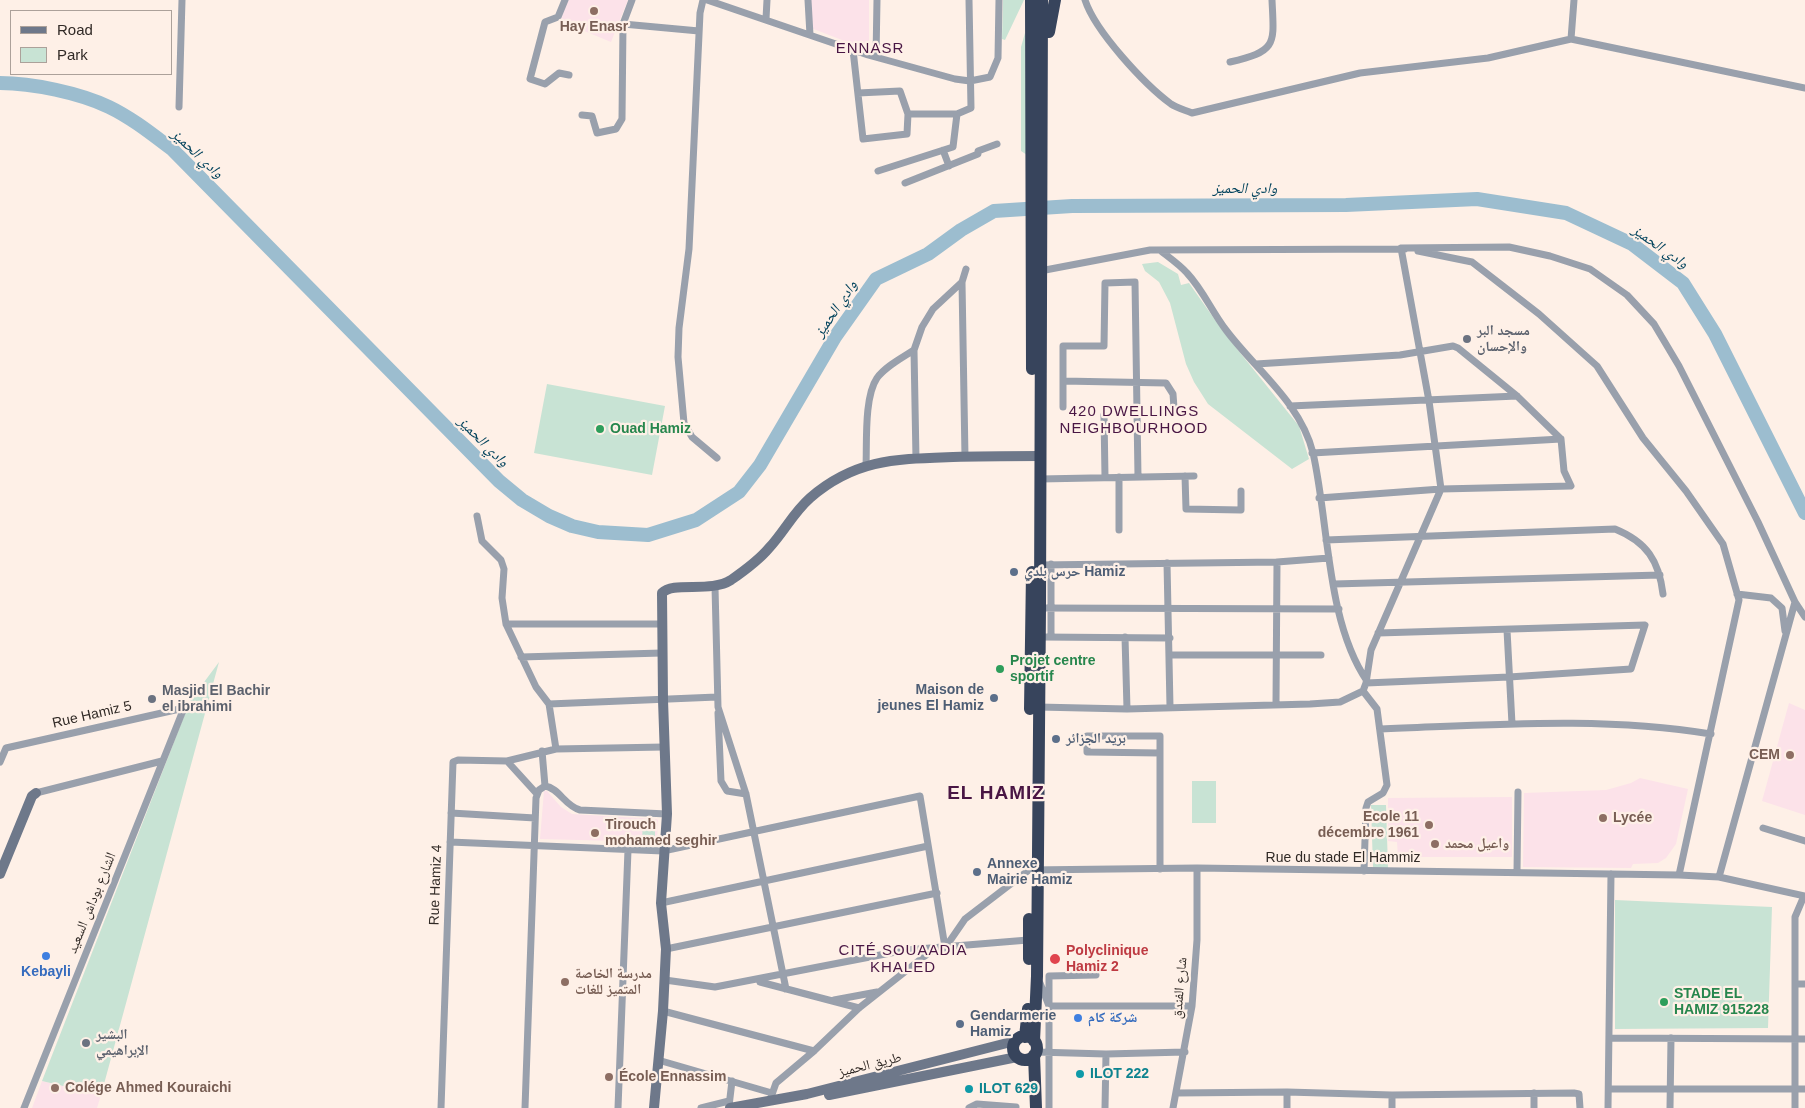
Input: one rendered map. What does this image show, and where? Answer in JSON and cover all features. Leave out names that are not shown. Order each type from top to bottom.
[{"type":"highway","points":[[1031,0],[1037,164],[1033,870],[1037,976],[1023,1047],[1036,1108]]},
{"type":"highway","points":[[1037,164],[1042,77],[1042,0]]},
{"type":"highway","points":[[1042,77],[1055,0]]},
{"type":"highway","points":[[1034,707],[1045,637],[1046,608],[1046,564],[1040,479],[1036,456]]},
{"type":"highway","points":[[1030,1108],[1029,1076],[1023,1047],[1029,997],[1028,940],[1033,870]]},
{"type":"street","points":[[179,106],[182,0]]},
{"type":"street","points":[[565,0],[558,17],[545,22],[530,79],[545,84],[559,73],[569,75]]},
{"type":"street","points":[[582,115],[592,116],[597,133],[616,129],[622,119],[623,24],[632,0]]},
{"type":"street","points":[[702,0],[689,249],[679,328],[678,358],[684,423],[692,437],[717,458]]},
{"type":"street","points":[[707,0],[853,50],[955,80],[990,77],[998,58],[999,0]]},
{"type":"street","points":[[766,19],[767,0]]},
{"type":"street","points":[[808,0],[810,35]]},
{"type":"street","points":[[876,57],[877,0]]},
{"type":"street","points":[[908,114],[957,114],[971,108],[969,0]]},
{"type":"street","points":[[1085,0],[1103,33],[1151,86],[1172,105],[1192,113],[1360,73],[1488,58],[1571,39],[1805,88]]},
{"type":"street","points":[[1230,62],[1254,57],[1269,43],[1274,30],[1272,0]]},
{"type":"street","points":[[1571,39],[1574,0]]},
{"type":"street","points":[[623,24],[699,31]]},
{"type":"street","points":[[853,50],[863,139],[907,134],[908,114],[900,91],[858,94]]},
{"type":"street","points":[[878,170],[953,147],[957,114]]},
{"type":"street","points":[[905,183],[949,166],[997,144]]},
{"type":"street","points":[[943,150],[949,166]]},
{"type":"street","points":[[1037,272],[1150,250],[1509,247],[1550,256],[1590,268],[1627,295],[1654,324],[1679,366],[1758,522],[1795,602],[1805,617]]},
{"type":"street","points":[[1034,707],[1127,709],[1340,702],[1362,691],[1366,682],[1371,650],[1441,489],[1420,352],[1401,248]]},
{"type":"street","points":[[1401,248],[1472,262],[1539,314],[1597,366],[1643,438],[1686,491],[1723,544],[1739,600],[1679,875]]},
{"type":"street","points":[[1162,251],[1188,274],[1226,331],[1290,406],[1304,428],[1312,453],[1339,609],[1355,664],[1366,682]]},
{"type":"street","points":[[964,457],[962,282],[966,269]]},
{"type":"street","points":[[916,459],[914,350],[922,327],[933,308],[962,282]]},
{"type":"street","points":[[1063,407],[1063,346],[1104,346],[1104,283],[1135,282],[1138,477]]},
{"type":"street","points":[[1256,364],[1420,352],[1453,346],[1458,348],[1517,396],[1561,439],[1564,471],[1571,486],[1441,489],[1319,498]]},
{"type":"street","points":[[866,466],[870,397],[877,379],[888,367],[914,350]]},
{"type":"street","points":[[1063,381],[1166,382],[1173,394],[1174,408]]},
{"type":"street","points":[[1290,406],[1517,396]]},
{"type":"street","points":[[1104,414],[1105,477]]},
{"type":"street","points":[[1312,453],[1561,439]]},
{"type":"street","points":[[654,1108],[663,1011],[666,949],[660,903],[667,814],[662,700],[661,596],[663,590],[682,587],[715,587],[732,579],[769,549],[799,509],[811,497],[847,474],[866,466],[892,460],[1036,456]]},
{"type":"street","points":[[1185,476],[1186,509],[1241,510],[1241,491]]},
{"type":"street","points":[[1040,479],[1194,476]]},
{"type":"street","points":[[1119,477],[1119,530]]},
{"type":"street","points":[[477,516],[482,541],[501,560],[504,569],[502,598],[506,624],[520,657],[536,687],[549,704],[556,749]]},
{"type":"street","points":[[1326,540],[1615,529],[1630,535],[1657,564],[1663,594]]},
{"type":"street","points":[[1046,564],[1277,562],[1329,558]]},
{"type":"street","points":[[1276,703],[1277,562]]},
{"type":"street","points":[[1168,563],[1170,707]]},
{"type":"street","points":[[1334,584],[1660,575]]},
{"type":"street","points":[[715,587],[721,780],[727,791],[746,794]]},
{"type":"street","points":[[1737,594],[1771,598],[1782,608],[1786,633]]},
{"type":"street","points":[[1719,877],[1795,602]]},
{"type":"street","points":[[1046,608],[1339,609]]},
{"type":"street","points":[[506,624],[661,624]]},
{"type":"street","points":[[1366,682],[1509,677],[1630,669],[1645,625],[1378,633]]},
{"type":"street","points":[[1507,630],[1512,724]]},
{"type":"street","points":[[1045,637],[1170,638]]},
{"type":"street","points":[[1125,637],[1127,709]]},
{"type":"street","points":[[520,657],[662,653]]},
{"type":"street","points":[[1170,655],[1321,655]]},
{"type":"street","points":[[1362,691],[1377,709],[1381,729],[1386,789],[1368,802],[1364,871]]},
{"type":"street","points":[[549,704],[717,698]]},
{"type":"street","points":[[718,707],[746,794],[786,989]]},
{"type":"street","name":"Rue Hamiz 5","points":[[0,762],[3,746],[184,708]]},
{"type":"street","name":"الشارع بوداش السعيد","points":[[24,1108],[184,708]]},
{"type":"street","points":[[1381,729],[1596,722],[1674,728],[1711,734]]},
{"type":"street","points":[[1160,753],[1087,752],[1087,736],[1160,736],[1160,753],[1160,868]]},
{"type":"street","points":[[537,794],[507,761],[556,749],[664,747]]},
{"type":"street","points":[[542,752],[545,786]]},
{"type":"street","name":"Rue Hamiz 4","points":[[441,1108],[453,762],[458,760],[507,761]]},
{"type":"street","points":[[0,874],[32,796],[36,793],[162,762]]},
{"type":"street","points":[[545,786],[552,788],[567,804],[580,810],[667,814]]},
{"type":"street","points":[[526,1108],[535,818],[537,794],[545,786]]},
{"type":"street","points":[[1517,872],[1518,792]]},
{"type":"street","points":[[450,842],[534,844],[663,851],[920,796],[945,948]]},
{"type":"street","points":[[451,813],[535,818]]},
{"type":"street","points":[[1763,828],[1805,841]]},
{"type":"street","points":[[660,903],[928,846]]},
{"type":"street","points":[[618,1108],[628,850]]},
{"type":"street","name":"Rue du stade El Hammiz","points":[[1033,870],[1197,868],[1679,875],[1719,877],[1805,896]]},
{"type":"street","name":"شارع الفندق","points":[[1173,1108],[1185,1052],[1192,1006],[1196,940],[1197,868]]},
{"type":"street","points":[[945,948],[965,919],[1033,870]]},
{"type":"street","points":[[1608,1108],[1610,1089],[1611,874]]},
{"type":"street","points":[[666,949],[937,893]]},
{"type":"street","points":[[1795,1108],[1795,917],[1805,896]]},
{"type":"street","points":[[665,980],[714,988],[757,981],[900,951],[1028,940]]},
{"type":"street","points":[[658,1060],[732,1081],[768,1100],[776,1083],[814,1051],[859,1008],[935,948]]},
{"type":"street","points":[[1049,1108],[1049,976],[1096,975]]},
{"type":"street","points":[[1037,976],[1049,1006]]},
{"type":"street","points":[[757,981],[859,1008]]},
{"type":"street","points":[[1795,984],[1805,984]]},
{"type":"street","points":[[830,1000],[880,991]]},
{"type":"street","points":[[1049,1006],[1192,1006]]},
{"type":"street","points":[[663,1011],[814,1051]]},
{"type":"street","points":[[1610,1038],[1805,1039]]},
{"type":"street","points":[[1670,1108],[1671,1038]]},
{"type":"street","points":[[1023,1047],[1049,1054],[1185,1052]]},
{"type":"street","name":"طريق الحميز","points":[[768,1100],[872,1087],[1023,1047]]},
{"type":"street","name":"طريق الحميز","points":[[729,1106],[816,1092],[1023,1047]]},
{"type":"street","points":[[1105,1108],[1106,1054]]},
{"type":"street","points":[[701,1108],[729,1106],[732,1081]]},
{"type":"street","points":[[1610,1089],[1805,1089]]},
{"type":"street","points":[[1287,1092],[1287,1108]]},
{"type":"street","points":[[1176,1093],[1579,1094],[1580,1108]]},
{"type":"street","points":[[1534,1094],[1534,1108]]},
{"type":"street","points":[[1392,1095],[1392,1108]]},
{"type":"street","points":[[969,1108],[977,1104],[1016,1107]]},
{"type":"shaded area","name":"Hay Enasr","points":[[568,0],[628,0],[611,42],[560,21]]},
{"type":"shaded area","points":[[811,0],[869,0],[869,43],[860,47],[811,28]]},
{"type":"shaded area","name":"CEM","points":[[1789,703],[1805,710],[1805,815],[1762,801]]},
{"type":"shaded area","name":"Lycée","points":[[1640,778],[1688,789],[1676,844],[1666,858],[1658,863],[1633,864],[1631,868],[1523,867],[1524,793],[1606,790],[1631,783]]},
{"type":"shaded area","points":[[544,791],[547,791],[561,807],[572,814],[656,819],[658,820],[657,842],[540,839]]},
{"type":"shaded area","name":"Ecole 11 décembre 1961","points":[[1512,797],[1512,857],[1398,857],[1397,842],[1388,841],[1388,798]]},
{"type":"shaded area","name":"Colége Ahmed Kouraichi","points":[[42,1081],[101,1095],[97,1108],[32,1108]]},
{"type":"green space","points":[[1003,0],[1024,0],[1005,40],[1002,39]]},
{"type":"green space","points":[[1025,33],[1027,155],[1021,151],[1021,47]]},
{"type":"green space","points":[[1158,262],[1178,274],[1181,285],[1189,283],[1225,334],[1299,426],[1309,459],[1292,469],[1208,404],[1194,382],[1186,364],[1170,303],[1159,282],[1145,271],[1142,264]]},
{"type":"green space","name":"Ouad Hamiz","points":[[547,384],[665,406],[652,475],[534,453]]},
{"type":"green space","points":[[219,662],[101,1095],[42,1081],[190,701]]},
{"type":"green space","points":[[1192,781],[1216,781],[1216,823],[1192,823]]},
{"type":"green space","points":[[1371,805],[1386,805],[1388,868],[1373,868]]},
{"type":"green space","points":[[643,821],[655,821],[655,841],[642,841]]},
{"type":"green space","points":[[1615,900],[1772,907],[1768,1028],[1615,1029]]},
{"type":"waterway","name":"وادي الحميز","points":[[0,83],[13,83],[56,90],[97,102],[126,116],[173,150],[499,481],[522,500],[549,516],[572,526],[598,532],[648,535],[696,520],[739,492],[760,465],[835,337],[876,279],[928,254],[961,230],[994,211],[1072,206],[1346,205],[1477,199],[1566,213],[1632,244],[1683,283],[1715,334],[1805,513]]},
{"type":"place","name":"Hay Enasr","points":[[594,11]]},
{"type":"place","name":"مسجد البر والإحسان","points":[[1467,339]]},
{"type":"place","name":"Ouad Hamiz","points":[[600,429]]},
{"type":"place","name":"حرس بلدي Hamiz","points":[[1014,572]]},
{"type":"place","name":"Projet centre sportif","points":[[1000,669]]},
{"type":"place","name":"Maison de jeunes El Hamiz","points":[[994,698]]},
{"type":"place","name":"Masjid El Bachir el ibrahimi","points":[[152,699]]},
{"type":"place","name":"بريد الجزائر","points":[[1056,739]]},
{"type":"place","name":"CEM","points":[[1790,755]]},
{"type":"place","name":"Lycée","points":[[1603,818]]},
{"type":"place","name":"Ecole 11 décembre 1961","points":[[1429,825]]},
{"type":"place","name":"Tirouch mohamed seghir","points":[[595,833]]},
{"type":"place","name":"واعيل محمد","points":[[1435,844]]},
{"type":"place","name":"Annexe Mairie Hamiz","points":[[977,872]]},
{"type":"place","name":"Kebayli","points":[[46,956]]},
{"type":"place","name":"Polyclinique Hamiz 2","points":[[1055,959]]},
{"type":"place","name":"مدرسة الخاصة المتميز للغات","points":[[565,982]]},
{"type":"place","name":"STADE EL HAMIZ 915228","points":[[1664,1002]]},
{"type":"place","name":"شركة كام","points":[[1078,1018]]},
{"type":"place","name":"Gendarmerie Hamiz","points":[[960,1024]]},
{"type":"place","name":"البشير الإبراهيمي","points":[[86,1043]]},
{"type":"place","name":"ILOT 222","points":[[1080,1074]]},
{"type":"place","name":"École Ennassim","points":[[609,1077]]},
{"type":"place","name":"Colége Ahmed Kouraichi","points":[[55,1088]]},
{"type":"place","name":"ILOT 629","points":[[969,1089]]},
{"type":"district","name":"ENNASR","points":[[870,49]]},
{"type":"district","name":"420 DWELLINGS NEIGHBOURHOOD","points":[[1134,420]]},
{"type":"district","name":"EL HAMIZ","points":[[996,794]]},
{"type":"district","name":"CITÉ SOUAADIA KHALED","points":[[903,960]]}]
